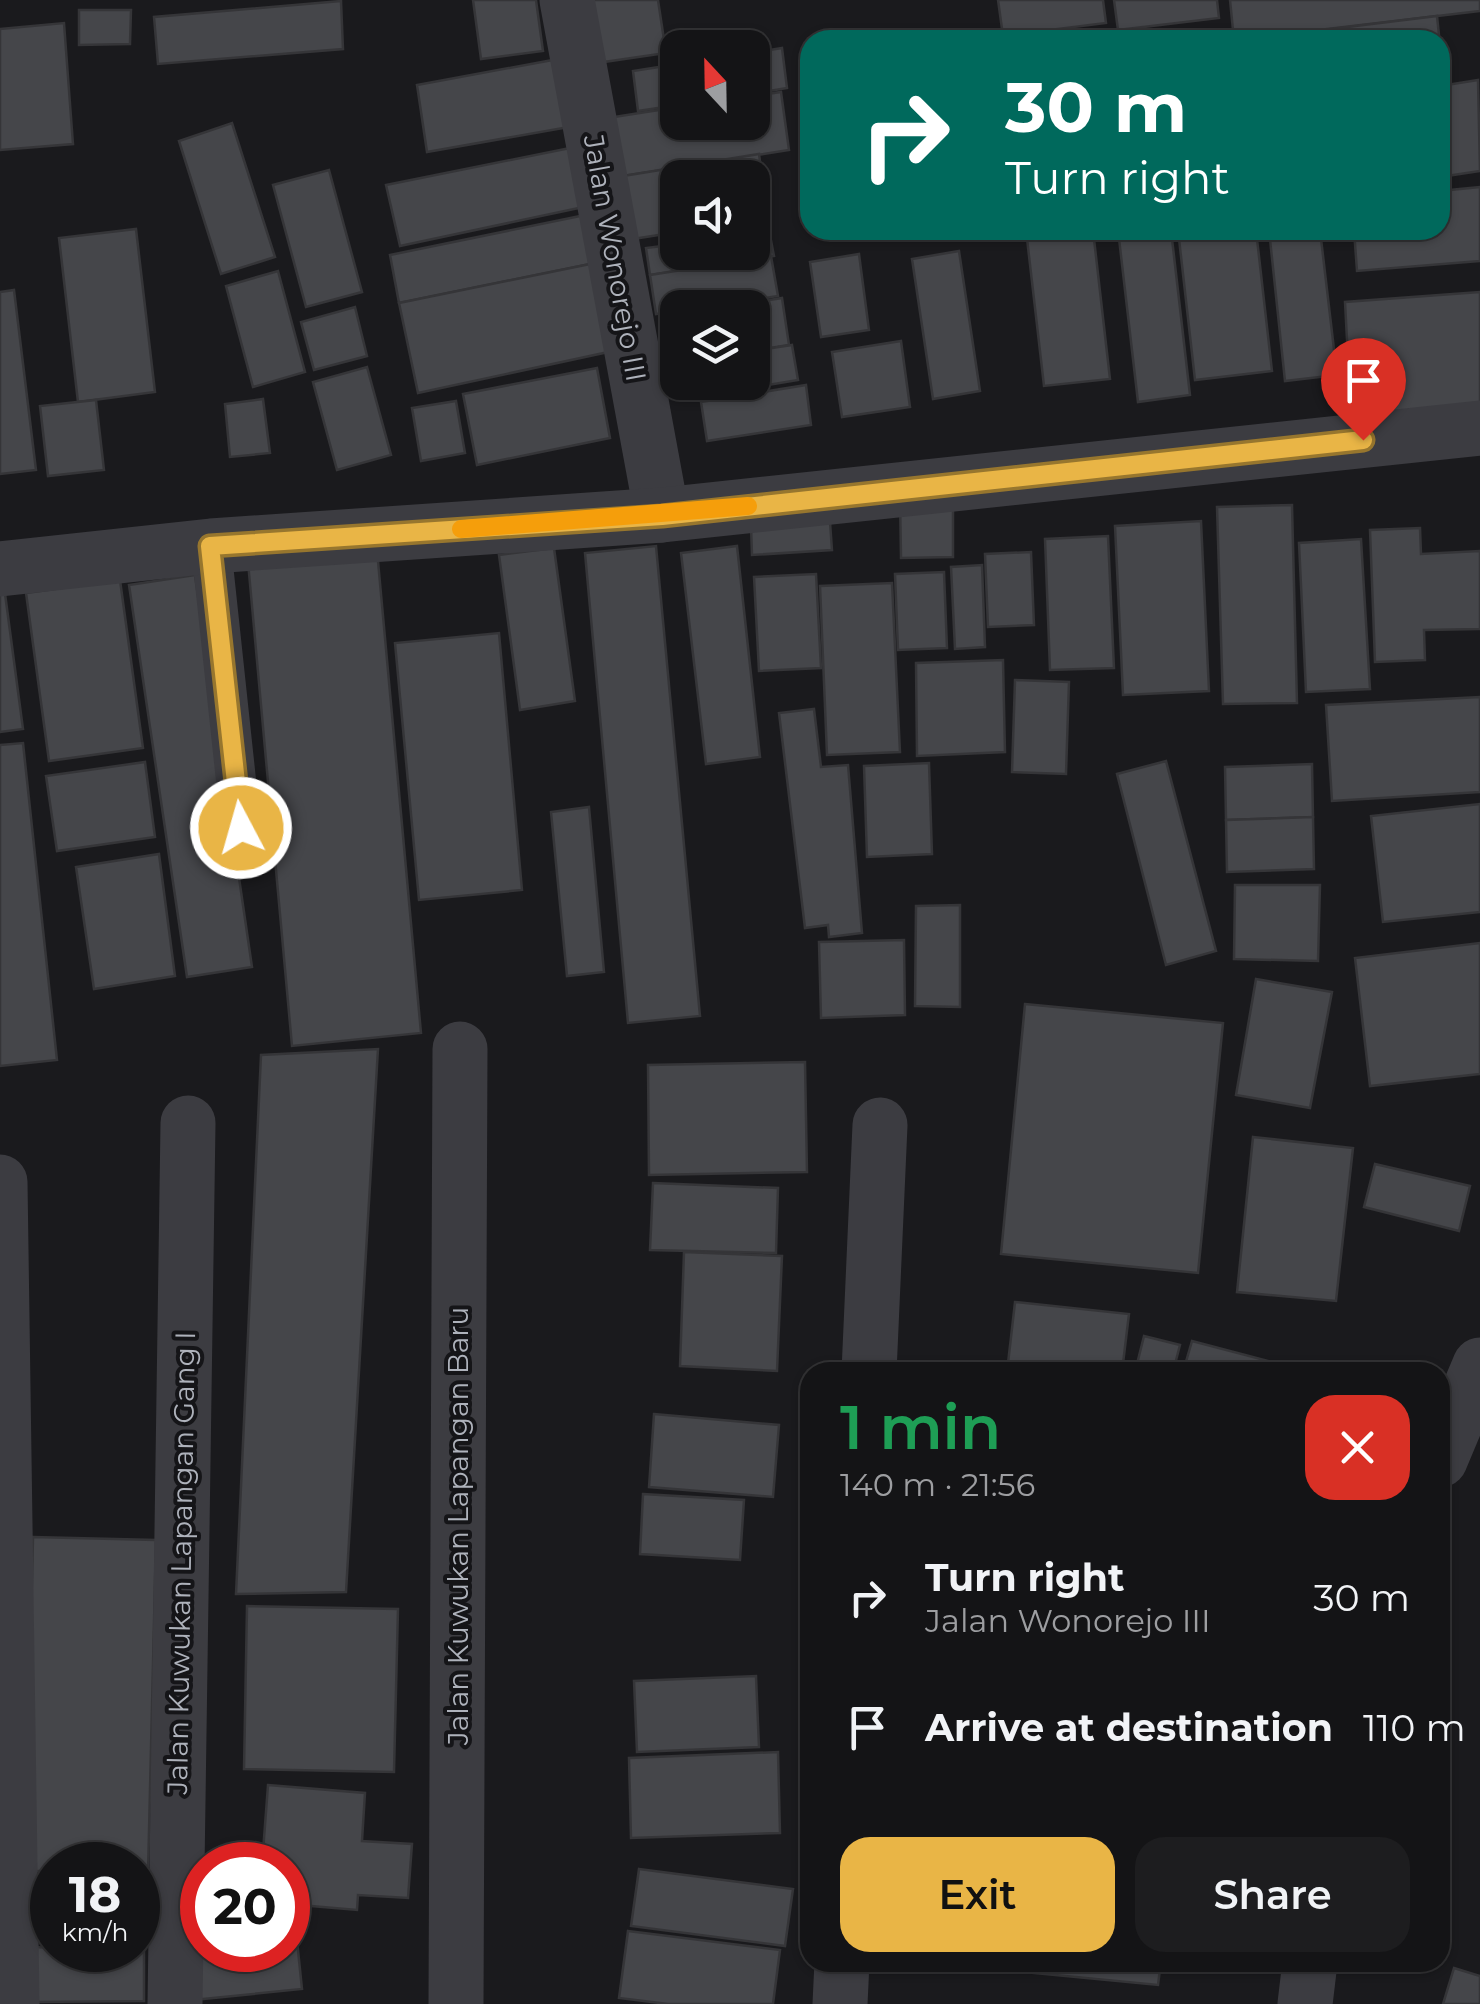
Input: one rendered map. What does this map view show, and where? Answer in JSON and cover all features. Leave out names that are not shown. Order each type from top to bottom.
[{"type":"street","name":"Jalan Wonorejo III","points":[[568,0],[662,516]]},
{"type":"street","points":[[0,569],[210,546],[662,516],[1480,428]]},
{"type":"street","name":"Jalan Kuwukan Lapangan Baru","points":[[456,2004],[460,1049]]},
{"type":"street","name":"Jalan Kuwukan Lapangan Gang I","points":[[176,2004],[188,1123]]},
{"type":"street","points":[[869,1362],[880,1125]]},
{"type":"street","points":[[0,1182],[12,2004]]},
{"type":"street","points":[[1450,1436],[1480,1364]]},
{"type":"street","points":[[840,2004],[842,1972]]},
{"type":"street","points":[[1305,2004],[1309,1972]]},
{"type":"lane","points":[[210,546],[241,828]]},
{"type":"building","points":[[473,0],[536,0],[543,51],[481,59]]},
{"type":"building","points":[[587,0],[658,0],[663,30],[660,54],[597,63]]},
{"type":"building","points":[[998,0],[1103,0],[1106,23],[1051,30],[1002,30]]},
{"type":"building","points":[[1114,0],[1217,0],[1219,18],[1118,30]]},
{"type":"building","points":[[1230,0],[1480,0],[1480,11],[1319,30],[1233,30]]},
{"type":"building","points":[[341,1],[343,49],[158,64],[154,17]]},
{"type":"building","points":[[79,10],[131,10],[130,44],[79,45]]},
{"type":"building","points":[[1437,16],[1438,30],[1331,30]]},
{"type":"building","points":[[64,23],[73,144],[0,150],[0,29]]},
{"type":"building","points":[[782,48],[787,88],[770,91],[770,50]]},
{"type":"building","points":[[558,59],[569,127],[427,152],[417,85]]},
{"type":"building","points":[[660,67],[660,108],[638,111],[633,71]]},
{"type":"building","points":[[1478,80],[1480,171],[1450,176],[1450,84]]},
{"type":"building","points":[[781,92],[789,150],[725,160],[660,160],[660,170],[623,176],[614,117],[660,110],[660,140],[770,140],[770,94]]},
{"type":"building","points":[[232,123],[275,257],[221,274],[179,141]]},
{"type":"building","points":[[580,146],[593,205],[400,246],[386,185]]},
{"type":"building","points":[[759,154],[760,160],[722,160]]},
{"type":"building","points":[[329,170],[362,292],[306,307],[273,185]]},
{"type":"building","points":[[660,170],[660,235],[633,239],[623,176]]},
{"type":"building","points":[[1480,187],[1480,261],[1357,271],[1355,240],[1450,240],[1450,190]]},
{"type":"building","points":[[585,215],[595,263],[399,303],[390,255]]},
{"type":"building","points":[[136,229],[155,392],[78,402],[59,238]]},
{"type":"building","points":[[1027,240],[1094,240],[1110,379],[1044,386]]},
{"type":"building","points":[[1119,240],[1172,240],[1190,395],[1138,402]]},
{"type":"building","points":[[1179,240],[1257,240],[1272,371],[1195,380]]},
{"type":"building","points":[[1270,240],[1321,240],[1337,375],[1285,381]]},
{"type":"building","points":[[660,246],[660,270],[683,270],[650,275],[646,248]]},
{"type":"building","points":[[959,251],[980,391],[933,399],[912,259]]},
{"type":"building","points":[[859,254],[869,330],[821,337],[810,262]]},
{"type":"building","points":[[770,256],[778,296],[770,297],[770,290],[660,290],[660,313],[656,314],[650,275],[682,270],[770,270]]},
{"type":"building","points":[[595,263],[613,351],[418,393],[399,303]]},
{"type":"building","points":[[278,271],[305,372],[253,387],[226,286]]},
{"type":"building","points":[[14,290],[36,470],[0,474],[0,292]]},
{"type":"building","points":[[1480,292],[1480,408],[1351,416],[1345,302]]},
{"type":"building","points":[[782,298],[789,345],[770,348],[770,300]]},
{"type":"building","points":[[355,307],[367,356],[314,370],[301,322]]},
{"type":"building","points":[[901,341],[910,407],[842,417],[832,352]]},
{"type":"building","points":[[792,345],[798,380],[770,385],[770,348]]},
{"type":"building","points":[[367,367],[391,455],[337,470],[313,382]]},
{"type":"building","points":[[597,368],[610,438],[477,465],[463,394]]},
{"type":"building","points":[[806,385],[811,425],[707,441],[701,402],[770,400],[770,391]]},
{"type":"building","points":[[263,399],[270,453],[230,457],[225,404]]},
{"type":"building","points":[[96,400],[104,470],[48,476],[40,406]]},
{"type":"building","points":[[456,401],[465,453],[421,461],[412,408]]},
{"type":"building","points":[[900,499],[953,499],[953,557],[901,558]]},
{"type":"building","points":[[1292,505],[1297,703],[1223,704],[1217,507]]},
{"type":"building","points":[[1201,521],[1209,691],[1123,695],[1115,526]]},
{"type":"building","points":[[830,522],[832,550],[752,555],[751,526]]},
{"type":"building","points":[[1420,528],[1421,554],[1480,551],[1480,629],[1424,630],[1425,660],[1375,662],[1370,530]]},
{"type":"building","points":[[1108,536],[1114,668],[1050,670],[1045,539]]},
{"type":"building","points":[[1361,539],[1370,689],[1306,692],[1299,543]]},
{"type":"building","points":[[656,546],[700,1016],[628,1023],[585,553]]},
{"type":"building","points":[[737,546],[760,757],[706,764],[681,553]]},
{"type":"building","points":[[554,548],[575,701],[520,710],[499,555]]},
{"type":"building","points":[[377,550],[421,1033],[292,1046],[248,562]]},
{"type":"building","points":[[1031,552],[1034,625],[988,627],[985,554]]},
{"type":"building","points":[[982,565],[985,647],[955,649],[951,567]]},
{"type":"building","points":[[944,572],[947,648],[898,650],[895,574]]},
{"type":"building","points":[[816,574],[821,668],[759,671],[754,577]]},
{"type":"building","points":[[195,575],[252,967],[187,977],[129,585]]},
{"type":"building","points":[[120,580],[143,748],[49,761],[26,593]]},
{"type":"building","points":[[892,583],[900,752],[827,755],[820,586]]},
{"type":"building","points":[[4,586],[23,729],[0,732],[0,587]]},
{"type":"building","points":[[499,633],[522,890],[419,900],[395,643]]},
{"type":"building","points":[[1003,660],[1005,752],[917,756],[916,663]]},
{"type":"building","points":[[1015,680],[1069,682],[1066,774],[1012,772]]},
{"type":"building","points":[[1480,697],[1480,792],[1332,801],[1326,705]]},
{"type":"building","points":[[814,709],[821,767],[848,765],[862,933],[829,937],[828,925],[805,928],[779,713]]},
{"type":"building","points":[[23,743],[57,1060],[0,1066],[0,745]]},
{"type":"building","points":[[1166,761],[1216,951],[1166,965],[1117,774]]},
{"type":"building","points":[[145,762],[155,837],[57,851],[46,776]]},
{"type":"building","points":[[929,763],[932,854],[867,857],[864,766]]},
{"type":"building","points":[[1312,764],[1313,817],[1226,820],[1225,767]]},
{"type":"building","points":[[1480,804],[1480,912],[1383,922],[1371,816]]},
{"type":"building","points":[[589,807],[604,972],[567,976],[551,812]]},
{"type":"building","points":[[1313,817],[1314,869],[1227,872],[1226,820]]},
{"type":"building","points":[[159,854],[175,976],[94,989],[76,867]]},
{"type":"building","points":[[1235,885],[1320,885],[1318,961],[1234,959]]},
{"type":"building","points":[[960,905],[960,1007],[915,1006],[916,906]]},
{"type":"building","points":[[904,940],[905,1015],[821,1018],[819,942]]},
{"type":"building","points":[[1480,943],[1480,1074],[1370,1086],[1355,958]]},
{"type":"building","points":[[1256,979],[1332,992],[1310,1108],[1236,1095]]},
{"type":"building","points":[[1025,1004],[1223,1023],[1198,1273],[1001,1254]]},
{"type":"building","points":[[378,1049],[346,1592],[236,1594],[261,1055]]},
{"type":"building","points":[[805,1062],[807,1172],[649,1175],[648,1065]]},
{"type":"building","points":[[1253,1137],[1353,1148],[1336,1301],[1237,1292]]},
{"type":"building","points":[[1375,1164],[1470,1186],[1459,1231],[1364,1207]]},
{"type":"building","points":[[653,1183],[778,1188],[776,1253],[650,1250]]},
{"type":"building","points":[[684,1252],[782,1256],[777,1371],[680,1366]]},
{"type":"building","points":[[1015,1302],[1129,1314],[1123,1362],[1008,1362]]},
{"type":"building","points":[[1144,1336],[1180,1345],[1176,1362],[1138,1362]]},
{"type":"building","points":[[1192,1341],[1272,1362],[1186,1362]]},
{"type":"building","points":[[654,1414],[779,1425],[773,1497],[649,1487]]},
{"type":"building","points":[[643,1494],[744,1500],[740,1560],[640,1554]]},
{"type":"building","points":[[33,1537],[156,1540],[149,1842],[30,1842],[30,1871],[25,1871]]},
{"type":"building","points":[[247,1606],[398,1609],[394,1772],[244,1769]]},
{"type":"building","points":[[756,1676],[759,1747],[637,1752],[634,1681]]},
{"type":"building","points":[[778,1752],[780,1833],[631,1838],[629,1758]]},
{"type":"building","points":[[268,1785],[365,1793],[362,1841],[412,1844],[408,1898],[358,1895],[357,1910],[310,1906],[310,1842],[264,1842]]},
{"type":"building","points":[[639,1869],[793,1889],[785,1946],[631,1926]]},
{"type":"building","points":[[628,1931],[780,1950],[773,2004],[668,2004],[619,1998]]},
{"type":"building","points":[[1454,1968],[1480,1976],[1480,2004],[1443,2004]]},
{"type":"building","points":[[30,1972],[144,1972],[144,2001],[31,2002]]},
{"type":"building","points":[[198,1972],[300,1972],[302,1989],[193,2000]]},
{"type":"building","points":[[1025,1972],[1160,1972],[1158,1985]]},
{"type":"slow traffic","points":[[461,529],[662,516],[748,506]]},
{"type":"route","points":[[241,828],[210,546],[662,516],[1363,440]]}]
